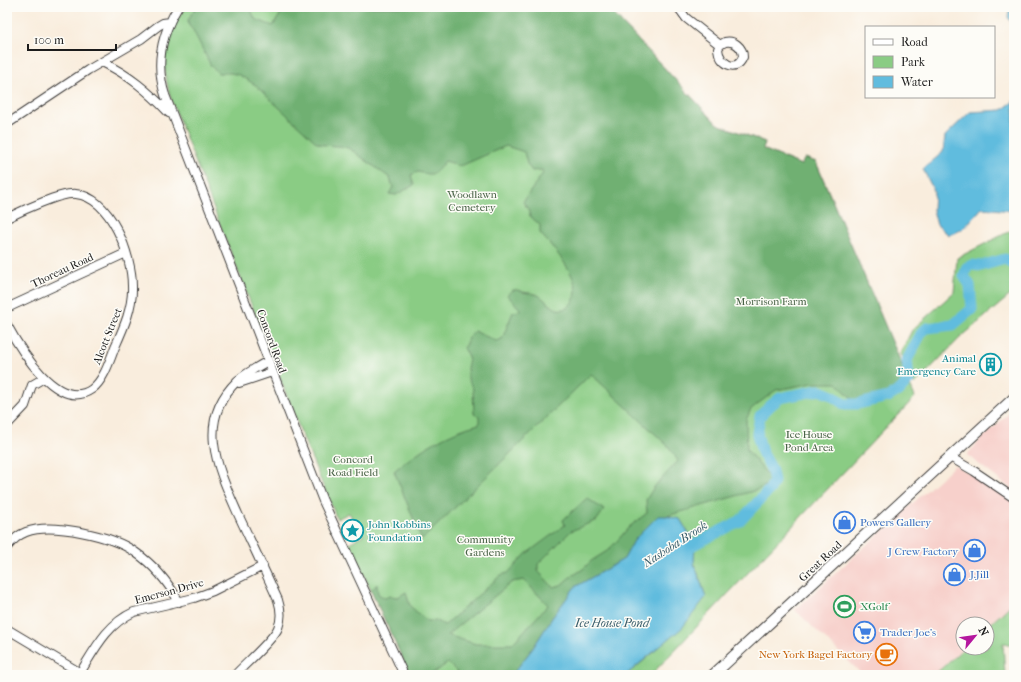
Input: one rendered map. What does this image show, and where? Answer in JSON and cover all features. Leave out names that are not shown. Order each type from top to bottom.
[{"type":"main road","name":"Great Road","points":[[713,675],[1014,398]]},
{"type":"street","name":"Concord Road","points":[[178,7],[170,22],[161,46],[159,67],[163,90],[323,500],[404,675]]},
{"type":"street","points":[[678,7],[686,18],[720,45]]},
{"type":"street","points":[[7,124],[161,24],[170,22]]},
{"type":"street","points":[[102,62],[123,72],[143,87],[173,116]]},
{"type":"street","name":"Alcott Street","points":[[7,218],[46,201],[75,194],[94,201],[107,215],[116,228],[124,246],[131,270],[132,285],[130,310],[102,377],[93,388],[86,392],[76,394],[58,389],[44,378],[12,336],[7,325]]},
{"type":"street","name":"Thoreau Road","points":[[7,308],[126,253]]},
{"type":"street","points":[[235,675],[274,634],[280,620],[279,605],[217,463],[213,433],[215,418],[222,401],[231,388],[243,376],[268,361]]},
{"type":"street","points":[[231,388],[245,380],[272,372]]},
{"type":"street","points":[[7,425],[26,406],[32,385],[44,378]]},
{"type":"street","points":[[950,457],[1014,498]]},
{"type":"street","points":[[7,547],[25,532],[34,530],[72,531],[107,539],[134,551],[155,568],[170,586],[179,602]]},
{"type":"street","name":"Emerson Drive","points":[[82,674],[108,631],[117,621],[134,612],[194,598],[212,591],[262,566]]},
{"type":"street","points":[[7,628],[82,674]]},
{"type":"shaded area","points":[[1014,409],[1014,491],[967,455],[980,440]]},
{"type":"shaded area","points":[[955,465],[1006,494],[1014,502],[1014,602],[995,619],[995,616],[955,616],[955,655],[933,675],[863,675],[795,610]]},
{"type":"green space","points":[[185,7],[607,7],[717,124],[765,142],[763,149],[801,165],[805,158],[816,162],[915,397],[651,675],[626,675],[652,654],[706,597],[694,562],[695,544],[680,519],[665,516],[575,587],[512,675],[410,675],[349,543],[363,535],[349,513],[337,519],[306,445],[172,102],[166,76],[165,53],[172,30]]},
{"type":"green space","name":"Morrison Farm","points":[[196,7],[250,7],[255,19],[273,26],[283,10],[300,7],[607,7],[717,124],[765,142],[763,149],[801,165],[805,158],[816,162],[908,379],[885,396],[853,400],[837,383],[813,383],[776,390],[751,409],[746,420],[747,450],[772,480],[769,484],[757,490],[665,516],[635,539],[624,559],[575,587],[552,618],[533,648],[512,675],[460,675],[448,663],[430,675],[410,675],[371,591],[377,584],[378,594],[385,598],[390,596],[398,597],[406,592],[410,606],[427,621],[436,621],[445,625],[501,575],[508,573],[526,554],[565,525],[563,520],[587,498],[604,510],[597,520],[571,531],[538,564],[538,571],[553,587],[561,585],[583,569],[591,561],[607,551],[629,527],[647,513],[646,500],[654,487],[678,461],[669,447],[591,374],[422,540],[394,471],[423,449],[467,427],[479,424],[479,417],[474,414],[473,389],[468,379],[467,368],[469,359],[464,348],[468,338],[474,331],[496,341],[502,339],[513,312],[519,311],[520,309],[507,295],[512,290],[536,294],[556,309],[569,306],[576,293],[575,284],[566,265],[540,233],[540,225],[530,216],[528,209],[523,202],[543,173],[542,170],[532,171],[527,164],[524,152],[506,146],[463,165],[457,166],[445,161],[434,173],[428,174],[418,172],[411,175],[414,185],[396,195],[389,194],[393,187],[390,178],[353,151],[345,147],[317,143],[254,84],[239,75],[231,73],[218,73],[211,66],[193,30],[189,26],[188,20]],"holes":[[[524,580],[548,605],[512,644],[476,644],[447,635],[512,582]]]},
{"type":"green space","points":[[1014,229],[1014,292],[960,338],[915,384],[900,354],[912,330],[954,292],[957,258]]},
{"type":"green space","points":[[1014,602],[1014,645],[1003,643],[1005,675],[934,675],[955,656],[995,656],[995,620]]},
{"type":"water","points":[[1010,7],[1014,7],[1014,27],[1008,17]]},
{"type":"water","points":[[1014,101],[1014,209],[1012,211],[982,208],[963,229],[949,235],[937,225],[933,210],[934,191],[923,169],[943,152],[945,136],[970,112],[1002,110]]},
{"type":"water","name":"Ice House Pond","points":[[658,516],[680,519],[695,544],[694,563],[706,597],[682,628],[626,675],[512,675],[533,648],[552,618],[575,587],[624,559],[635,539]]},
{"type":"waterway","name":"Nashoba Brook","points":[[683,552],[695,544],[740,521],[770,489],[774,481],[771,468],[762,452],[757,434],[760,416],[770,406],[780,398],[819,390],[831,395],[844,404],[858,404],[888,397],[900,390],[909,380],[907,360],[922,332],[927,328],[953,325],[972,309],[970,285],[964,276],[967,267],[972,265],[981,266],[1005,259],[1014,264]]},
{"type":"place","name":"Animal Emergency Care","points":[[991,364]]},
{"type":"place","name":"Powers Gallery","points":[[845,522]]},
{"type":"place","name":"John Robbins Foundation","points":[[353,530]]},
{"type":"place","name":"J Crew Factory","points":[[974,551]]},
{"type":"place","name":"J.Jill","points":[[955,574]]},
{"type":"place","name":"XGolf","points":[[844,606]]},
{"type":"place","name":"Trader Joe's","points":[[865,632]]},
{"type":"place","name":"New York Bagel Factory","points":[[887,654]]},
{"type":"park label","name":"Woodlawn Cemetery","points":[[472,200]]},
{"type":"park label","name":"Ice House Pond Area","points":[[809,440]]},
{"type":"park label","name":"Concord Road Field","points":[[353,465]]},
{"type":"park label","name":"Community Gardens","points":[[485,545]]}]
